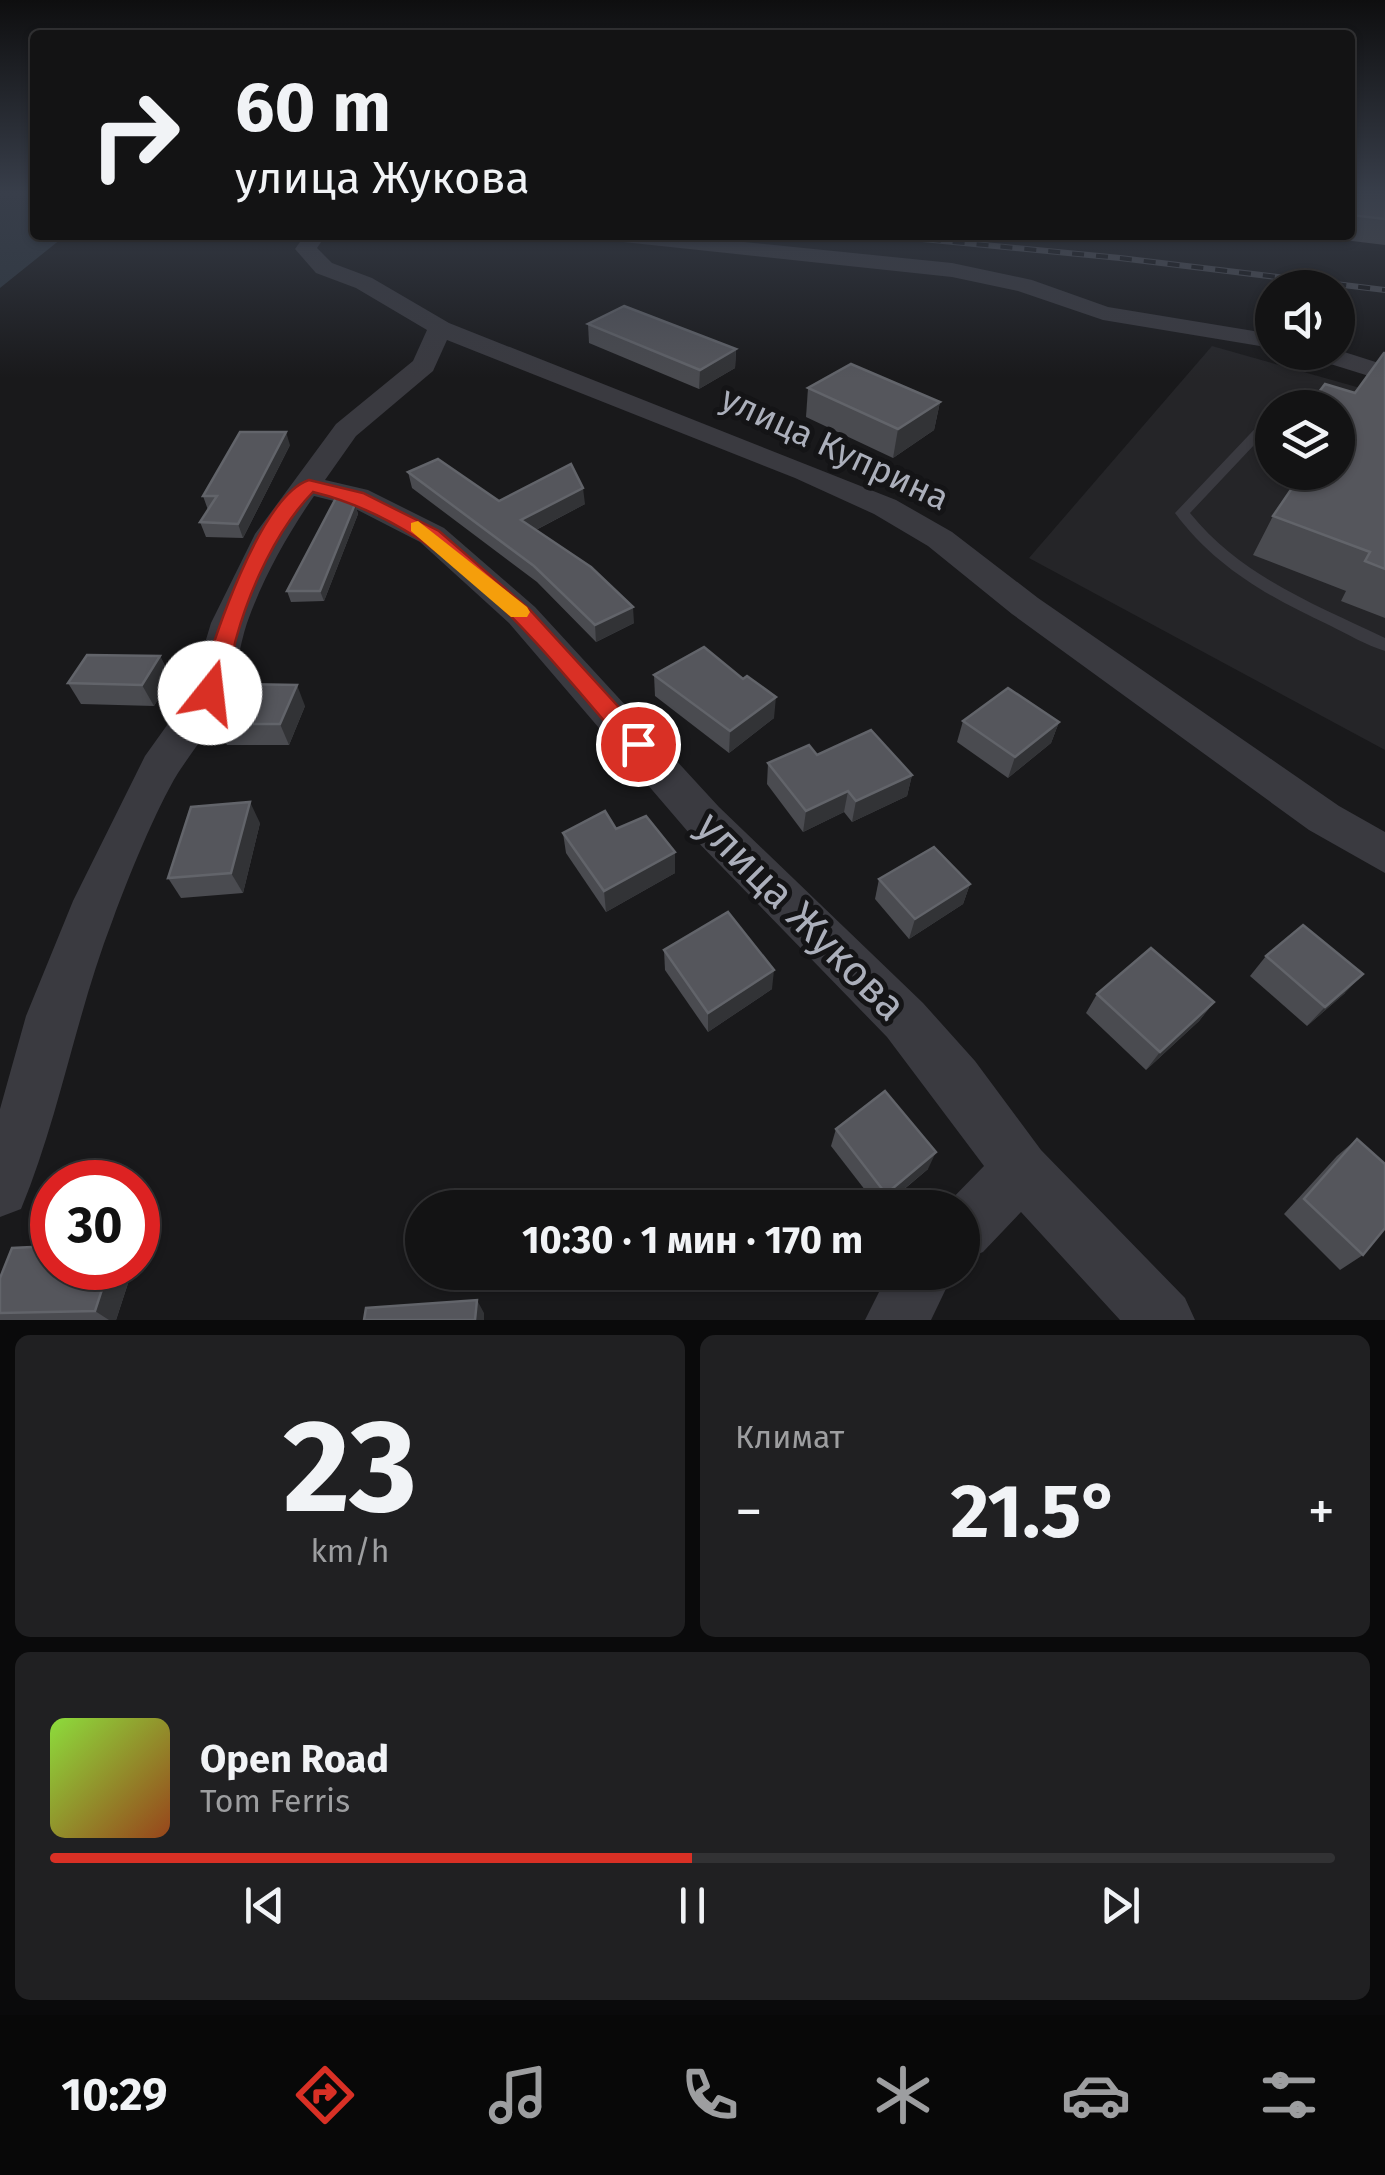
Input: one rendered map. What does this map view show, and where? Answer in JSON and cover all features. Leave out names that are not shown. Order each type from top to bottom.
[{"type":"street","name":"улица Куприна","points":[[310,255],[324,268],[364,283],[440,328],[806,472],[885,508],[940,539],[1025,606],[1324,818],[1385,854]]},
{"type":"street","points":[[803,255],[952,270],[1024,286],[1103,314],[1255,338]]},
{"type":"street","points":[[0,1188],[24,1123],[52,1016],[90,916],[160,767],[188,731],[210,693],[229,623],[271,534],[286,508],[309,485],[346,430],[424,365],[440,328]]},
{"type":"street","points":[[1355,364],[1385,373]]},
{"type":"street","name":"улица Жукова","points":[[309,485],[356,497],[432,535],[522,615],[704,820],[905,1020],[956,1080],[1020,1170],[1163,1320]]},
{"type":"street","points":[[980,1212],[1020,1170]]},
{"type":"street","points":[[897,1320],[913,1290]]},
{"type":"lane","points":[[1255,437],[1182,513],[1196,534],[1258,583],[1385,645]]},
{"type":"shaded area","points":[[0,255],[42,255],[0,288]]},
{"type":"shaded area","points":[[1212,346],[1255,358],[1255,370],[1297,370],[1385,395],[1385,750],[1029,558]]},
{"type":"building","points":[[624,306],[736,349],[700,370],[588,324]]},
{"type":"building","points":[[1385,353],[1385,569],[1365,561],[1370,552],[1273,516],[1291,490],[1355,490],[1355,393]]},
{"type":"building","points":[[851,364],[940,402],[898,429],[808,388]]},
{"type":"building","points":[[1325,384],[1345,390],[1320,390]]},
{"type":"building","points":[[240,432],[286,432],[238,524],[200,522],[217,496],[203,496]]},
{"type":"building","points":[[438,459],[499,501],[571,464],[583,488],[521,520],[591,567],[633,607],[595,625],[534,566],[408,472]]},
{"type":"building","points":[[337,496],[355,504],[320,591],[287,591]]},
{"type":"building","points":[[704,647],[743,679],[747,676],[776,697],[730,731],[654,675]]},
{"type":"building","points":[[87,655],[160,656],[142,685],[68,683]]},
{"type":"building","points":[[235,684],[297,685],[280,724],[216,724]]},
{"type":"building","points":[[1008,688],[1059,722],[1015,757],[963,721]]},
{"type":"building","points":[[871,730],[912,775],[856,801],[848,791],[806,811],[768,763],[809,745],[817,755]]},
{"type":"building","points":[[250,802],[231,873],[168,878],[191,807]]},
{"type":"building","points":[[605,811],[616,829],[646,816],[675,852],[604,891],[563,833]]},
{"type":"building","points":[[934,847],[970,884],[915,919],[879,879]]},
{"type":"building","points":[[728,912],[774,970],[708,1013],[664,950]]},
{"type":"building","points":[[1303,925],[1363,974],[1325,1007],[1266,956]]},
{"type":"building","points":[[1151,948],[1214,1002],[1160,1052],[1097,994]]},
{"type":"building","points":[[885,1091],[936,1152],[891,1190],[883,1190],[836,1129]]},
{"type":"building","points":[[1357,1139],[1385,1164],[1385,1228],[1363,1255],[1304,1199]]},
{"type":"building","points":[[30,1247],[30,1290],[102,1290],[95,1311],[0,1313],[0,1278],[12,1248]]},
{"type":"building","points":[[477,1300],[475,1320],[364,1320],[366,1308]]},
{"type":"railway","points":[[1085,255],[1385,290]]},
{"type":"slow traffic","points":[[418,527],[519,612]]},
{"type":"route","points":[[210,693],[229,623],[271,534],[286,508],[309,485],[356,497],[432,535],[522,615],[638,744]]}]
